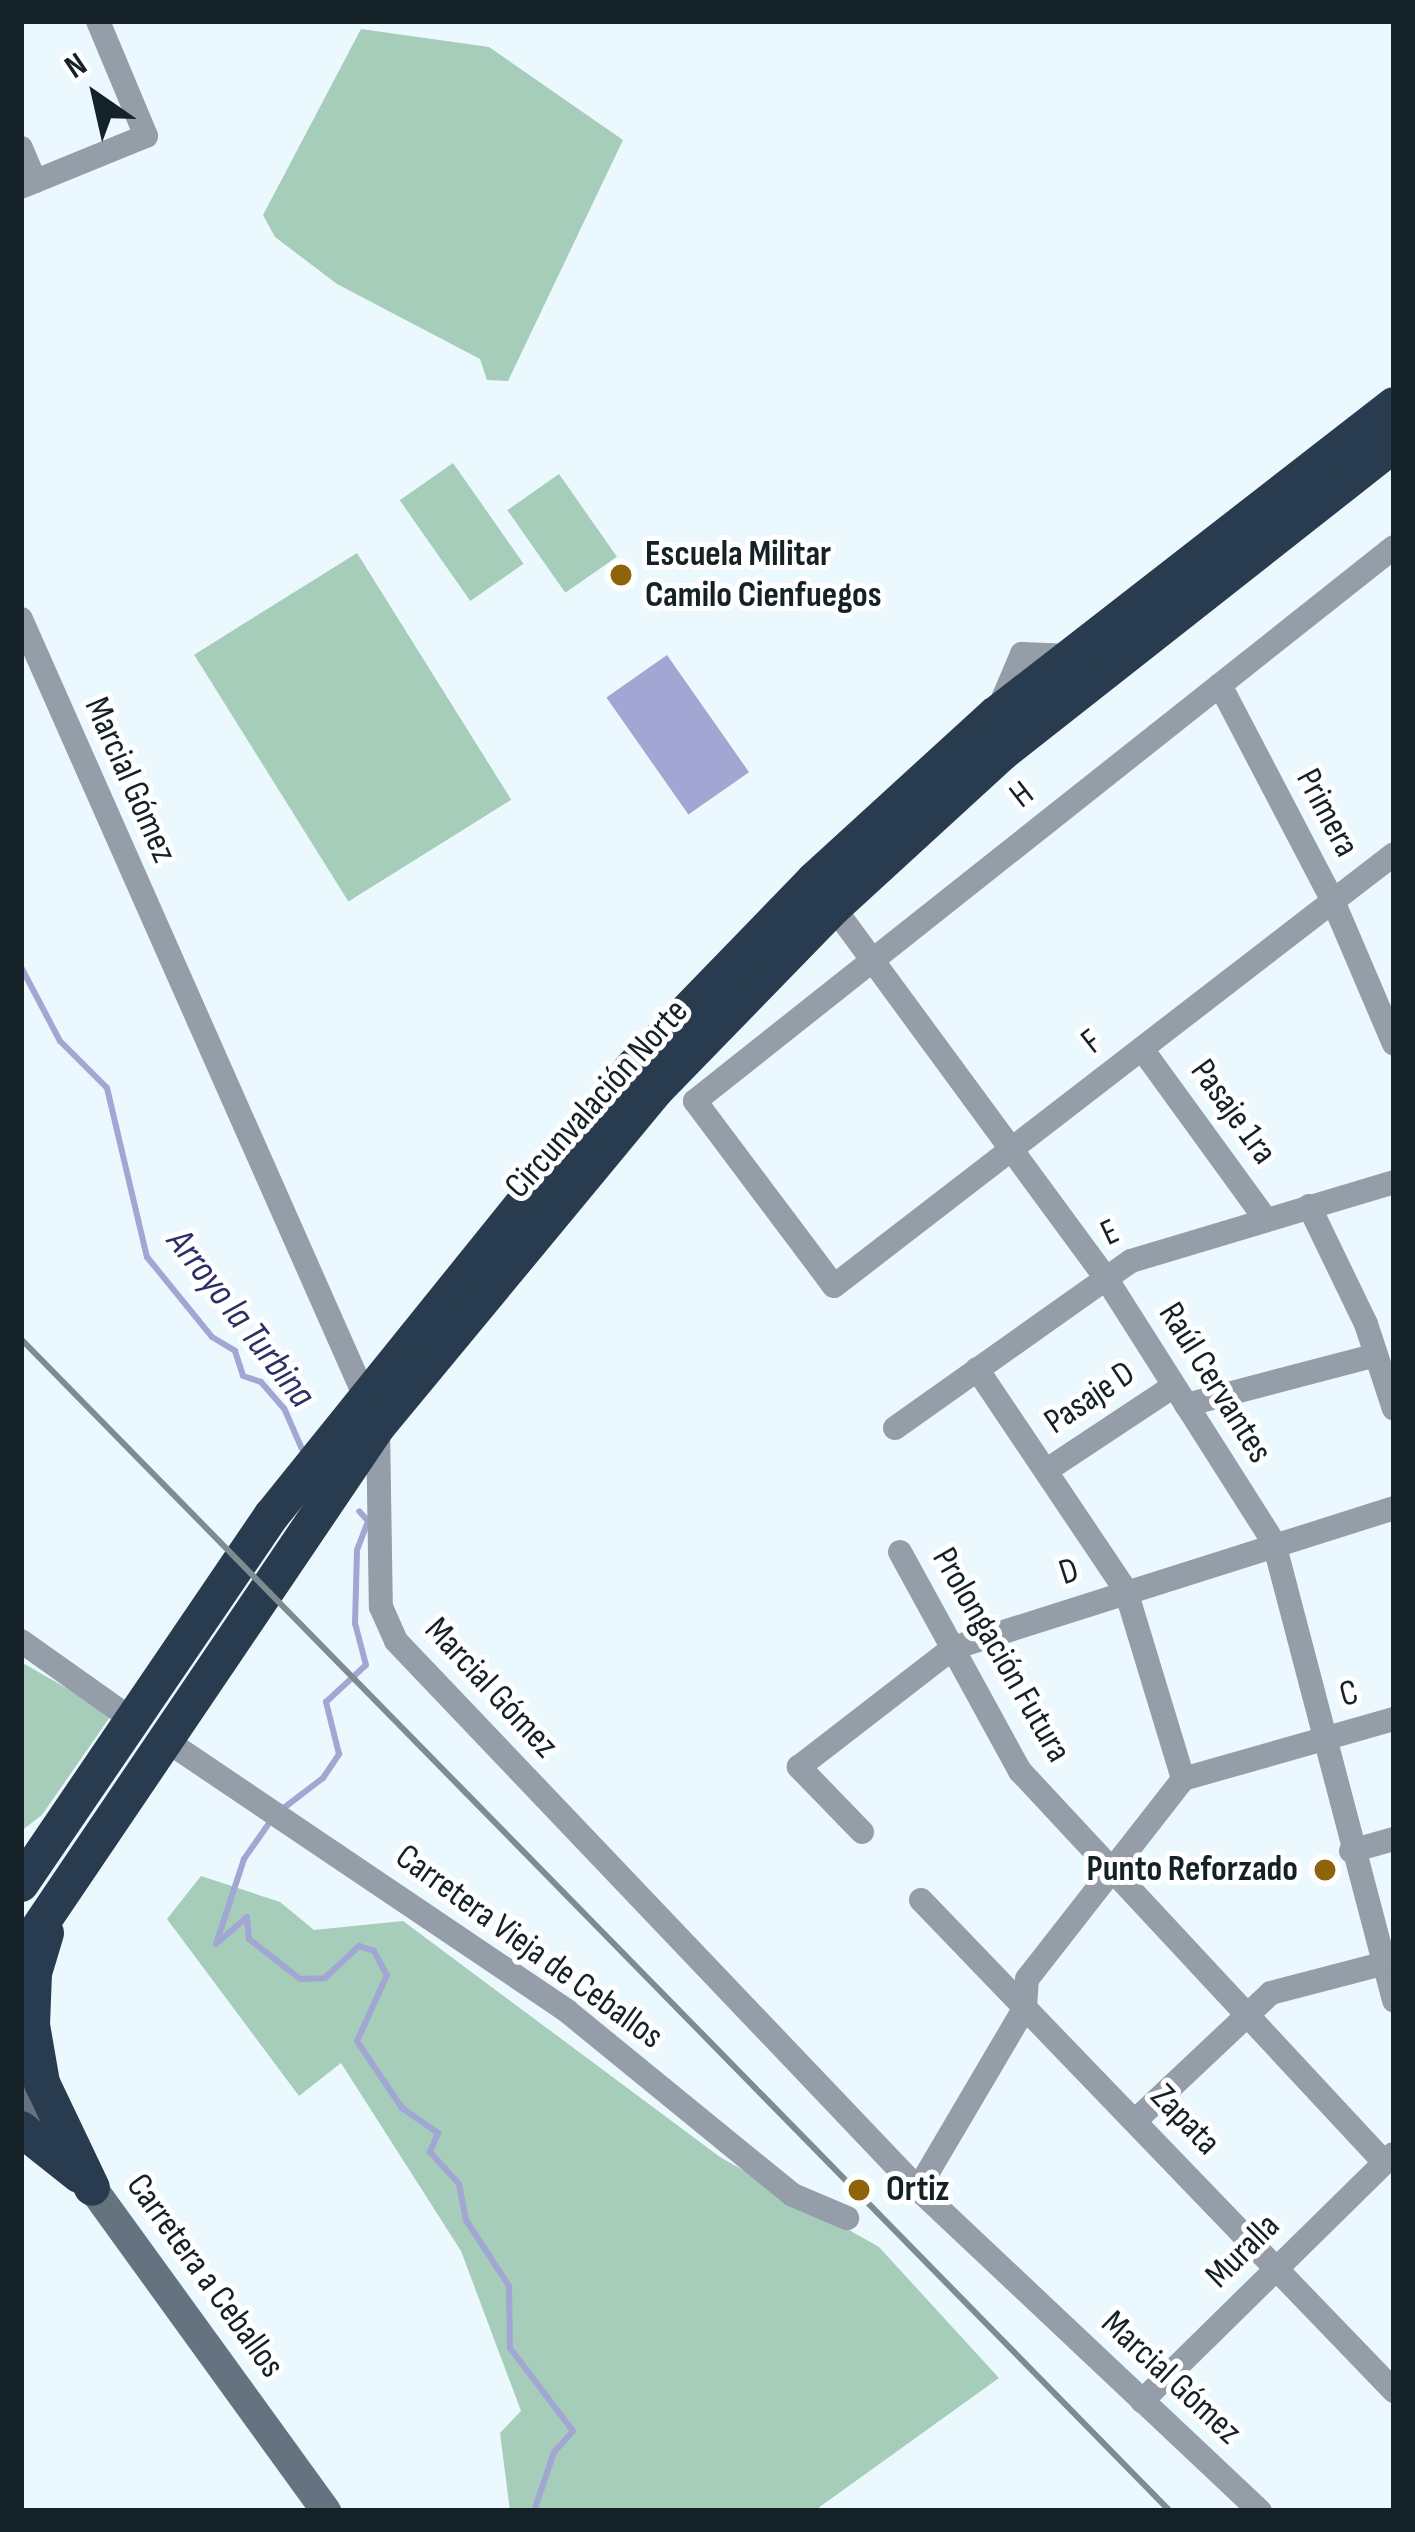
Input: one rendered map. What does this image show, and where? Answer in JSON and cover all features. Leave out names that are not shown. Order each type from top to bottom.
[{"type":"highway","name":"Circunvalación Norte","points":[[22,1882],[131,1719],[369,1412],[824,894],[995,715],[1067,653],[1394,405]]},
{"type":"highway","name":"Circunvalación Norte","points":[[824,894],[1101,670],[1394,445]]},
{"type":"highway","name":"Circunvalación Norte","points":[[21,1954],[164,1739],[369,1412]]},
{"type":"highway","points":[[56,1900],[34,1973],[32,2025],[42,2084],[92,2188]]},
{"type":"highway","points":[[21,2129],[92,2188]]},
{"type":"main road","name":"Carretera a Ceballos","points":[[21,2086],[326,2511]]},
{"type":"street","points":[[21,148],[28,184],[146,136],[98,21]]},
{"type":"street","name":"H","points":[[834,1286],[695,1101],[1394,547]]},
{"type":"street","name":"Marcial Gómez","points":[[21,619],[369,1412],[382,1607],[396,1641],[918,2189],[1260,2511]]},
{"type":"street","points":[[1067,653],[1101,670]]},
{"type":"street","name":"Primera","points":[[1220,685],[1333,901],[1394,1044]]},
{"type":"street","points":[[995,715],[1002,753]]},
{"type":"street","name":"F","points":[[834,1286],[1394,854]]},
{"type":"street","name":"Raúl Cervantes","points":[[824,894],[1104,1275],[1274,1544],[1351,1851],[1388,1962],[1394,2001]]},
{"type":"street","name":"Pasaje 1ra","points":[[1142,1049],[1265,1218]]},
{"type":"street","name":"E","points":[[895,1428],[1104,1275],[1265,1218],[1394,1182]]},
{"type":"street","points":[[1310,1206],[1376,1355],[1394,1409]]},
{"type":"street","name":"Pasaje D","points":[[1047,1471],[1180,1396],[1376,1355]]},
{"type":"street","points":[[918,2189],[1025,2007],[1027,1979],[1183,1779],[1126,1591],[977,1369]]},
{"type":"street","name":"D","points":[[862,1832],[800,1767],[953,1648],[1394,1508]]},
{"type":"street","name":"Prolongación Futura","points":[[901,1552],[1020,1771],[1242,2016],[1389,2157]]},
{"type":"street","points":[[21,1641],[131,1719]]},
{"type":"street","name":"C","points":[[1183,1779],[1394,1719]]},
{"type":"street","name":"Carretera Vieja de Ceballos","points":[[164,1739],[567,2011],[793,2195],[847,2218]]},
{"type":"street","points":[[1351,1851],[1394,1839]]},
{"type":"street","name":"Zapata","points":[[921,1900],[1392,2387]]},
{"type":"street","points":[[1136,2120],[1271,1993],[1388,1962]]},
{"type":"street","name":"Muralla","points":[[1142,2401],[1389,2157]]},
{"type":"green space","points":[[361,29],[489,47],[623,140],[508,381],[487,380],[480,359],[337,284],[275,237],[263,215]]},
{"type":"green space","points":[[453,463],[524,564],[470,601],[400,500]]},
{"type":"green space","points":[[559,474],[617,557],[565,593],[507,510]]},
{"type":"green space","points":[[357,553],[511,800],[348,902],[194,655]]},
{"type":"green space","points":[[21,1662],[112,1714],[42,1815],[21,1831]]},
{"type":"green space","points":[[201,1876],[280,1902],[314,1930],[403,1921],[720,2157],[879,2247],[999,2378],[814,2511],[510,2511],[500,2433],[521,2411],[461,2251],[341,2063],[299,2096],[167,1919]]},
{"type":"water","points":[[667,655],[749,772],[688,815],[606,697]]},
{"type":"waterway","name":"Arroyo la Turbina","points":[[21,967],[60,1041],[107,1088],[147,1257],[212,1337],[235,1351],[243,1376],[261,1382],[284,1408],[302,1449]]},
{"type":"waterway","name":"Arroyo la Turbina","points":[[281,1810],[323,1778],[339,1754],[326,1702],[366,1665],[355,1623],[357,1550],[368,1521],[359,1511]]},
{"type":"waterway","name":"Arroyo la Turbina","points":[[272,1819],[244,1859],[216,1944],[247,1917],[249,1939],[300,1979],[325,1978],[359,1946],[374,1951],[387,1975],[357,2041],[402,2108],[438,2133],[430,2152],[459,2184],[466,2220],[509,2286],[510,2348],[573,2431],[554,2452],[534,2511]]},
{"type":"railway","points":[[21,1339],[1170,2511]]},
{"type":"place","name":"Escuela Militar Camilo Cienfuegos","points":[[621,575]]},
{"type":"place","name":"Punto Reforzado","points":[[1325,1870]]},
{"type":"place","name":"Ortiz","points":[[859,2190]]}]
